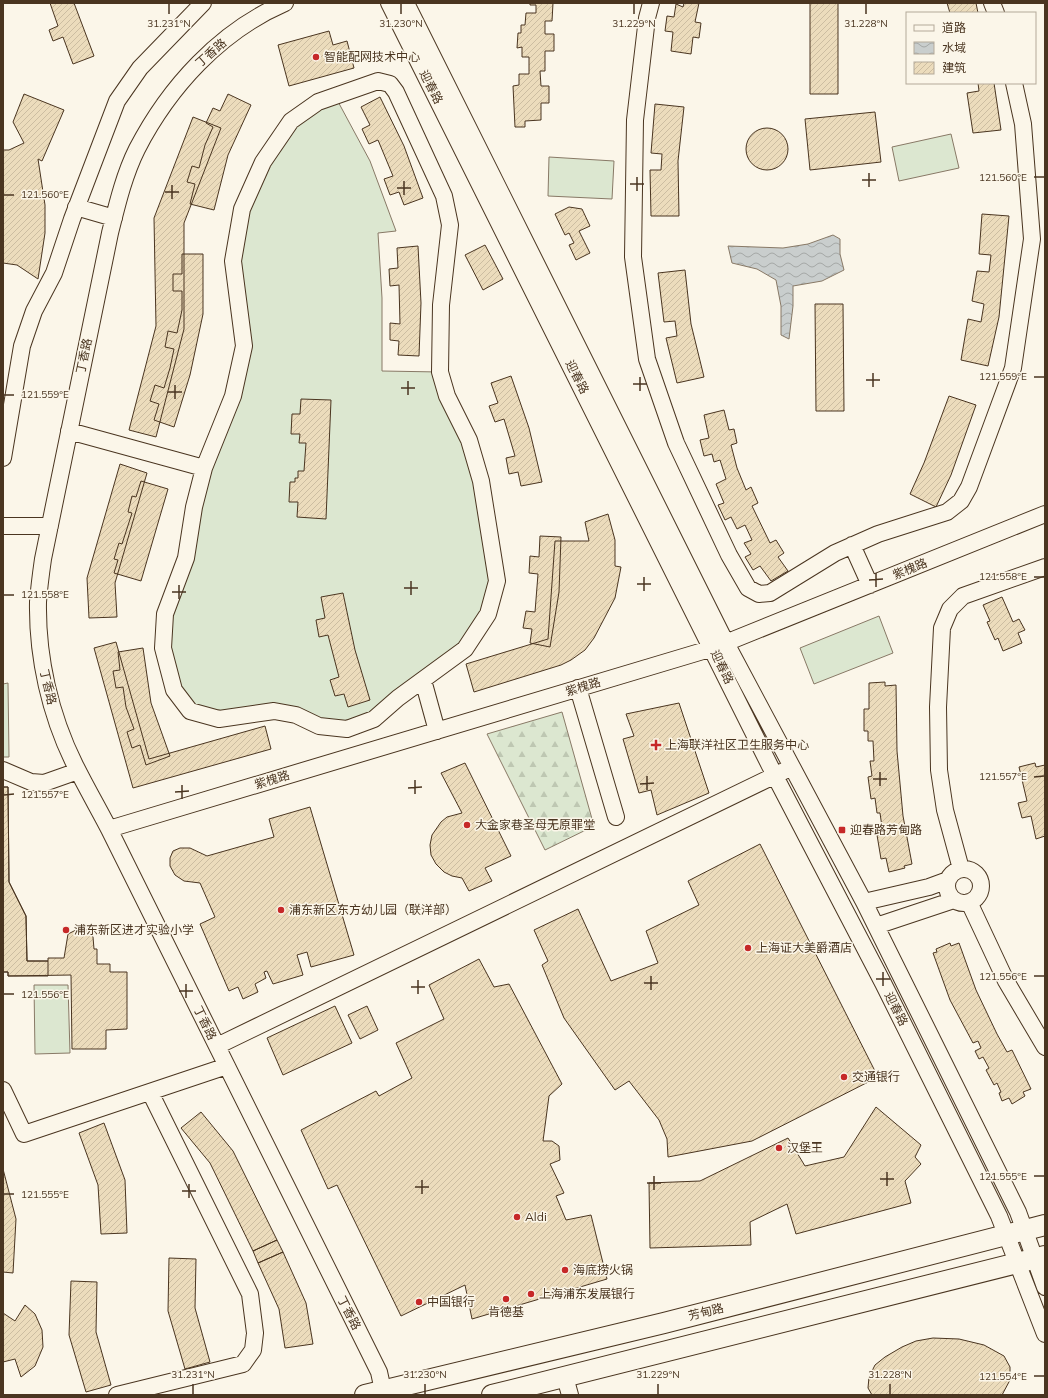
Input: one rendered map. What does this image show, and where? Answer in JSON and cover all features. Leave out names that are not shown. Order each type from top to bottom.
[{"type":"main road","name":"芳甸路","points":[[386,1389],[657,1325],[1045,1225]]},
{"type":"main road","points":[[492,1395],[568,1386],[1032,1259]]},
{"type":"street","points":[[3,458],[22,346],[34,310],[54,273],[76,207],[117,101],[140,68],[203,3]]},
{"type":"street","name":"丁香路","points":[[285,3],[252,21],[217,46],[186,76],[159,110],[137,150],[121,190],[43,559],[38,601],[40,642],[46,682],[57,723],[78,771],[110,829],[386,1389]]},
{"type":"street","name":"迎春路","points":[[389,3],[720,646],[793,766],[864,902],[1018,1212],[1015,1233]]},
{"type":"street","name":"迎春路","points":[[406,3],[720,646],[776,776],[883,983],[999,1216],[1015,1233],[1032,1259],[1045,1287]]},
{"type":"street","points":[[651,3],[647,18],[635,120],[633,257],[647,359],[676,443],[729,555],[748,588],[759,594],[770,593],[835,553],[852,545],[878,534],[947,512],[961,501],[970,487],[1013,368],[1032,239],[1023,124],[1014,84]]},
{"type":"street","points":[[378,81],[390,84],[396,92],[444,196],[450,225],[441,305],[440,372],[448,396],[469,440],[481,481],[497,581],[488,614],[465,649],[398,698],[374,719],[347,729],[320,726],[296,715],[274,711],[219,719],[190,711],[174,690],[163,648],[163,641],[165,614],[186,558],[194,507],[204,468],[233,396],[244,346],[234,261],[242,209],[263,162],[291,121],[318,102],[378,81]]},
{"type":"street","points":[[76,207],[114,218]]},
{"type":"street","points":[[69,431],[204,468]]},
{"type":"street","name":"紫槐路","points":[[110,829],[720,646],[1045,514]]},
{"type":"street","points":[[3,526],[50,526]]},
{"type":"street","points":[[852,545],[870,585]]},
{"type":"street","points":[[961,869],[945,810],[939,770],[938,707],[942,628],[950,610],[962,596],[1045,567]]},
{"type":"street","points":[[423,680],[437,731]]},
{"type":"street","points":[[578,688],[616,817]]},
{"type":"street","points":[[217,1046],[776,776],[793,766]]},
{"type":"street","points":[[3,770],[31,782],[44,782],[78,771]]},
{"type":"street","points":[[876,926],[962,901],[974,900],[980,891],[980,880],[972,871],[961,869],[951,875],[948,880],[947,891],[962,901],[1045,1048]]},
{"type":"street","points":[[864,902],[929,887],[948,880]]},
{"type":"street","points":[[3,1090],[24,1134],[227,1066]]},
{"type":"street","points":[[117,1395],[243,1364],[253,1350],[255,1333],[250,1294],[150,1092]]},
{"type":"street","name":"迎春路","points":[[1032,1259],[1045,1334]]},
{"type":"green space","points":[[335,96],[370,161],[396,231],[378,233],[382,298],[382,371],[440,372],[469,440],[497,581],[465,649],[347,729],[296,715],[190,711],[174,690],[165,614],[244,346],[233,261],[242,209],[291,121]]},
{"type":"green space","points":[[951,134],[959,168],[899,181],[892,147]]},
{"type":"green space","points":[[549,157],[614,161],[612,199],[548,196]]},
{"type":"green space","points":[[879,616],[893,653],[814,684],[800,648]]},
{"type":"green space","points":[[8,683],[9,757],[3,757],[3,684]]},
{"type":"green space","points":[[562,712],[594,826],[545,850],[487,734]]},
{"type":"green space","points":[[34,985],[68,985],[70,1053],[35,1054]]},
{"type":"water","points":[[833,235],[840,239],[840,254],[844,270],[822,281],[793,286],[793,306],[789,339],[781,335],[781,306],[776,280],[757,269],[732,263],[728,246],[783,248],[808,244]]},
{"type":"building","points":[[50,3],[74,3],[94,56],[73,64],[63,37],[53,41],[49,30],[58,26]]},
{"type":"building","points":[[530,3],[553,3],[552,21],[545,21],[545,34],[554,34],[554,51],[545,51],[545,71],[540,71],[541,86],[549,86],[549,103],[541,103],[541,120],[525,121],[525,127],[515,127],[513,86],[519,85],[519,74],[529,74],[529,57],[522,57],[522,47],[517,48],[518,33],[521,33],[521,25],[525,25],[526,13],[536,13],[536,5],[530,5]]},
{"type":"building","points":[[684,3],[699,3],[695,22],[701,23],[699,38],[693,37],[691,54],[671,51],[673,32],[665,31],[667,16],[674,17],[676,4],[683,7]]},
{"type":"building","points":[[810,3],[838,3],[838,94],[810,94]]},
{"type":"building","points":[[947,3],[976,3],[978,12],[950,12]]},
{"type":"building","name":"智能配网技术中心","points":[[329,31],[333,45],[347,41],[354,68],[289,86],[278,45]]},
{"type":"building","points":[[978,84],[994,84],[1001,130],[973,133],[967,93],[979,91]]},
{"type":"building","points":[[24,94],[64,110],[42,161],[38,159],[45,205],[45,233],[38,279],[17,265],[3,263],[3,150],[9,150],[24,143],[13,122]]},
{"type":"building","points":[[228,94],[251,105],[228,155],[214,210],[190,204],[195,184],[187,182],[192,166],[199,168],[205,145],[213,127],[206,123],[213,108],[220,111]]},
{"type":"building","points":[[380,97],[404,146],[423,198],[404,205],[399,192],[390,195],[384,179],[393,176],[378,140],[369,144],[362,129],[370,125],[361,107]]},
{"type":"building","points":[[655,104],[684,107],[678,161],[679,216],[651,216],[650,170],[661,170],[662,154],[651,153]]},
{"type":"building","points":[[875,112],[881,162],[810,170],[805,119]]},
{"type":"building","points":[[193,117],[221,128],[184,223],[184,329],[156,437],[129,430],[156,326],[154,218]]},
{"type":"building","points":[[763,128],[771,128],[779,131],[785,137],[788,149],[785,161],[779,167],[771,170],[763,170],[755,167],[749,161],[746,153],[746,145],[749,137],[755,131]]},
{"type":"building","points":[[569,207],[582,209],[590,226],[579,231],[590,253],[576,260],[569,245],[574,243],[569,233],[565,235],[555,214]]},
{"type":"building","points":[[982,214],[1009,216],[999,317],[988,366],[961,360],[968,319],[981,322],[984,304],[972,301],[977,271],[989,272],[991,255],[979,254]]},
{"type":"building","points":[[485,245],[503,279],[483,290],[465,255]]},
{"type":"building","points":[[418,246],[421,303],[419,356],[398,355],[399,341],[390,340],[390,323],[400,324],[399,285],[390,286],[389,269],[398,268],[397,248]]},
{"type":"building","points":[[182,254],[203,254],[203,314],[190,375],[174,427],[154,420],[159,404],[150,401],[155,385],[164,388],[170,368],[174,349],[165,347],[168,331],[177,333],[182,310],[182,291],[173,291],[173,274],[182,274]]},
{"type":"building","points":[[685,270],[691,324],[704,377],[677,383],[666,338],[677,336],[675,321],[664,322],[658,273]]},
{"type":"building","points":[[815,304],[843,304],[844,411],[816,411]]},
{"type":"building","points":[[511,376],[529,428],[542,482],[521,486],[518,472],[509,474],[506,458],[515,456],[504,419],[495,422],[489,406],[498,403],[491,383]]},
{"type":"building","points":[[949,396],[976,405],[951,475],[936,507],[910,494],[924,463]]},
{"type":"building","points":[[301,399],[331,400],[326,519],[297,517],[298,502],[289,502],[290,482],[295,482],[295,478],[298,478],[298,471],[304,471],[306,443],[299,443],[300,434],[291,434],[292,414],[300,414]]},
{"type":"building","points":[[724,410],[729,430],[734,429],[737,443],[731,445],[737,468],[746,490],[751,487],[758,503],[752,506],[770,543],[776,540],[784,553],[778,557],[788,571],[771,581],[760,566],[753,570],[745,557],[751,554],[744,543],[752,540],[745,525],[737,529],[731,517],[725,520],[718,505],[724,503],[716,484],[726,479],[720,460],[714,462],[712,454],[704,456],[700,440],[709,438],[704,415]]},
{"type":"building","points":[[120,464],[147,473],[115,583],[117,617],[89,618],[87,578]]},
{"type":"building","points":[[141,481],[168,489],[141,581],[114,573],[118,560],[114,559],[119,543],[122,544],[132,513],[128,512],[132,496],[136,497]]},
{"type":"building","points":[[608,514],[615,540],[615,566],[621,567],[615,598],[594,638],[585,650],[561,665],[474,692],[466,664],[548,639],[555,541],[589,541],[585,522]]},
{"type":"building","points":[[540,536],[561,537],[559,592],[550,647],[530,643],[532,629],[523,628],[526,611],[535,612],[538,574],[529,573],[530,556],[539,557]]},
{"type":"building","points":[[343,593],[355,650],[370,700],[348,707],[344,694],[335,696],[330,680],[339,677],[328,635],[319,637],[316,620],[325,618],[321,597]]},
{"type":"building","points":[[1002,597],[1013,622],[1019,619],[1025,630],[1018,633],[1022,643],[1003,651],[998,638],[995,640],[987,622],[990,621],[983,605]]},
{"type":"building","points":[[116,642],[149,759],[265,726],[271,749],[133,788],[94,648]]},
{"type":"building","points":[[143,648],[151,703],[170,756],[146,765],[140,745],[132,748],[127,732],[134,729],[126,707],[123,687],[116,688],[113,671],[120,670],[118,652]]},
{"type":"building","points":[[885,682],[885,686],[896,685],[897,751],[903,816],[912,864],[904,866],[905,868],[889,872],[886,858],[881,859],[877,835],[883,834],[880,813],[877,813],[875,798],[871,799],[868,777],[872,776],[870,761],[874,761],[873,741],[868,741],[868,731],[864,731],[864,709],[869,709],[869,683]]},
{"type":"building","points":[[679,703],[709,793],[657,815],[651,790],[639,793],[623,739],[634,736],[626,714]]},
{"type":"building","name":"大金家巷圣母无原罪堂","points":[[465,763],[511,856],[485,868],[492,881],[469,891],[462,878],[452,876],[444,872],[436,864],[431,855],[430,845],[432,835],[441,822],[447,817],[462,813],[441,773]]},
{"type":"building","points":[[1035,763],[1036,767],[1045,765],[1045,836],[1036,839],[1031,816],[1022,818],[1018,803],[1027,801],[1019,767]]},
{"type":"building","points":[[3,787],[8,787],[9,882],[26,916],[27,961],[48,961],[48,958],[64,958],[68,934],[80,928],[88,930],[93,937],[94,949],[97,949],[97,964],[110,964],[110,972],[127,972],[127,1029],[106,1030],[106,1049],[72,1049],[71,975],[8,976],[8,972],[3,972]]},
{"type":"building","points":[[3,787],[8,787],[9,882],[26,916],[27,961],[48,961],[48,976],[8,976],[8,972],[3,972]]},
{"type":"building","points":[[310,807],[354,955],[311,967],[307,952],[297,955],[303,975],[273,984],[267,971],[264,972],[266,978],[255,984],[258,992],[243,999],[238,987],[229,991],[200,924],[215,917],[200,883],[184,881],[175,875],[170,866],[170,858],[173,851],[180,848],[190,848],[207,856],[274,837],[269,819]]},
{"type":"building","points":[[760,844],[878,1077],[752,1141],[668,1157],[667,1139],[659,1120],[629,1081],[615,1090],[564,1018],[542,965],[548,961],[534,930],[578,909],[611,981],[658,963],[646,931],[699,905],[688,881]]},
{"type":"building","points":[[950,943],[951,946],[959,943],[976,990],[997,1034],[1007,1052],[1012,1050],[1031,1089],[1023,1092],[1025,1096],[1012,1104],[1009,1098],[1002,1101],[999,1093],[1001,1092],[997,1083],[994,1085],[986,1070],[989,1068],[983,1057],[979,1059],[975,1051],[981,1048],[978,1041],[973,1043],[950,1000],[933,953],[937,952],[936,949]]},
{"type":"building","points":[[479,959],[494,987],[509,984],[562,1084],[549,1096],[543,1141],[552,1141],[559,1146],[560,1160],[550,1164],[564,1193],[556,1196],[566,1220],[591,1215],[607,1279],[472,1319],[465,1285],[401,1316],[337,1185],[328,1189],[301,1130],[376,1091],[379,1096],[412,1078],[396,1043],[444,1019],[429,985]]},
{"type":"building","points":[[335,1006],[352,1043],[283,1075],[267,1038]]},
{"type":"building","points":[[367,1006],[378,1030],[360,1039],[348,1015]]},
{"type":"building","points":[[876,1107],[921,1145],[915,1157],[921,1164],[905,1181],[911,1203],[796,1234],[787,1204],[750,1222],[751,1245],[650,1248],[649,1183],[700,1181],[788,1138],[805,1166],[844,1157]]},
{"type":"building","points":[[201,1112],[233,1151],[277,1240],[253,1251],[210,1163],[181,1128]]},
{"type":"building","points":[[104,1123],[125,1180],[127,1233],[101,1234],[98,1185],[79,1133]]},
{"type":"building","points":[[3,1169],[16,1219],[13,1273],[3,1272]]},
{"type":"building","points":[[277,1240],[283,1252],[258,1263],[253,1251]]},
{"type":"building","points":[[283,1252],[306,1303],[313,1344],[285,1348],[279,1309],[258,1263]]},
{"type":"building","points":[[169,1258],[196,1259],[195,1308],[210,1362],[185,1369],[168,1311]]},
{"type":"building","points":[[71,1281],[97,1282],[96,1332],[111,1385],[86,1392],[69,1335]]},
{"type":"building","points":[[25,1305],[35,1314],[42,1330],[43,1347],[35,1366],[21,1377],[15,1359],[3,1362],[3,1313],[15,1321]]},
{"type":"building","points":[[933,1338],[959,1339],[984,1345],[1004,1356],[1010,1367],[1010,1380],[1002,1395],[872,1395],[868,1388],[869,1377],[875,1365],[902,1347],[916,1341]]},
{"type":"place","name":"智能配网技术中心","points":[[316,57]]},
{"type":"place","name":"上海联洋社区卫生服务中心","points":[[656,745]]},
{"type":"place","name":"大金家巷圣母无原罪堂","points":[[467,825]]},
{"type":"place","name":"迎春路芳甸路","points":[[842,830]]},
{"type":"place","name":"浦东新区东方幼儿园（联洋部）","points":[[281,910]]},
{"type":"place","name":"浦东新区进才实验小学","points":[[66,930]]},
{"type":"place","name":"上海证大美爵酒店","points":[[748,948]]},
{"type":"place","name":"交通银行","points":[[844,1077]]},
{"type":"place","name":"汉堡王","points":[[779,1148]]},
{"type":"place","name":"Aldi","points":[[517,1217]]},
{"type":"place","name":"海底捞火锅","points":[[565,1270]]},
{"type":"place","name":"上海浦东发展银行","points":[[531,1294]]},
{"type":"place","name":"肯德基","points":[[506,1299]]},
{"type":"place","name":"中国银行","points":[[419,1302]]}]
